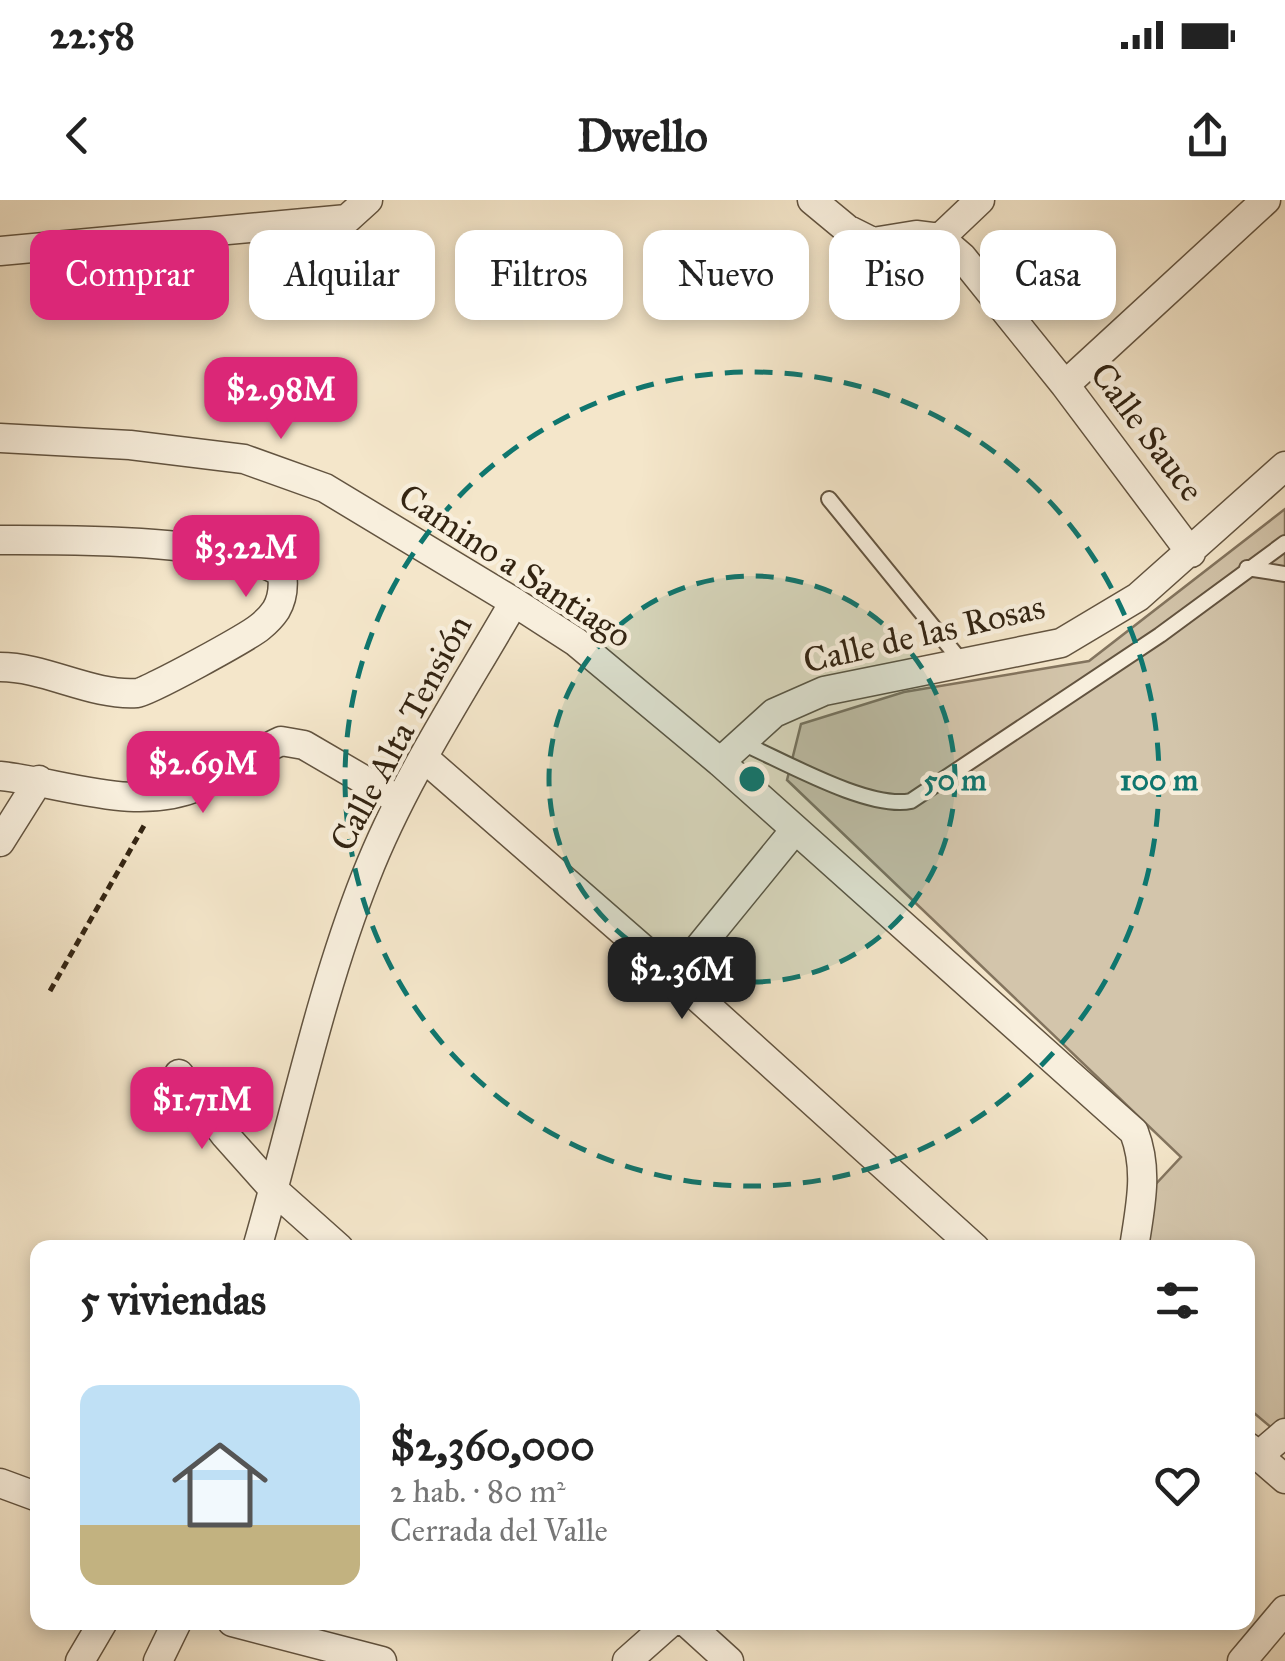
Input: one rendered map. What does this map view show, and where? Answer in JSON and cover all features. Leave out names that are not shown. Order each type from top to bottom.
[{"type":"street","points":[[0,251],[347,219],[368,200]]},
{"type":"street","points":[[812,200],[846,230]]},
{"type":"street","points":[[948,230],[980,200]]},
{"type":"street","points":[[1065,385],[1266,200]]},
{"type":"street","name":"Calle Sauce","points":[[960,254],[1065,385],[1191,553]]},
{"type":"street","name":"Camino a Santiago","points":[[0,438],[130,445],[244,460],[324,488],[576,642],[730,752],[794,831],[1134,1132],[1143,1155],[1144,1185],[1135,1240]]},
{"type":"street","name":"Calle de las Rosas","points":[[730,752],[774,713],[824,691],[1061,643],[1138,597],[1285,466]]},
{"type":"street","points":[[0,540],[88,540],[208,552],[269,565],[282,574],[284,589],[275,611],[259,628],[137,693],[0,667]]},
{"type":"street","name":"Calle Alta Tensión","points":[[259,1240],[306,1063],[366,876],[400,801],[514,602]]},
{"type":"street","points":[[0,776],[39,780],[114,798],[161,795],[196,788],[281,741],[304,745],[400,801]]},
{"type":"street","points":[[424,758],[675,977],[966,1240]]},
{"type":"street","points":[[0,842],[39,780]]},
{"type":"street","points":[[675,977],[794,831]]},
{"type":"street","points":[[179,1074],[225,1135],[274,1190],[330,1240]]},
{"type":"street","points":[[1255,1450],[1285,1433]]},
{"type":"street","points":[[1255,1454],[1285,1479]]},
{"type":"street","points":[[0,1482],[30,1494]]},
{"type":"street","points":[[1242,1661],[1285,1610]]},
{"type":"street","points":[[80,1661],[98,1630]]},
{"type":"street","points":[[158,1661],[173,1630]]},
{"type":"street","points":[[263,1630],[382,1661]]},
{"type":"street","points":[[628,1661],[662,1630]]},
{"type":"street","points":[[695,1630],[729,1661]]},
{"type":"lane","points":[[829,500],[961,661]]},
{"type":"lane","points":[[730,752],[866,797],[894,804],[911,801],[1160,635],[1285,543]]},
{"type":"lane","points":[[1247,568],[1285,574]]},
{"type":"path","points":[[50,991],[161,795]]},
{"type":"shaded area","points":[[1285,509],[1285,1420],[1273,1429],[1255,1414],[1255,1240],[1147,1240],[1154,1186],[1181,1157],[787,780],[801,724],[904,692],[1089,661]]}]
